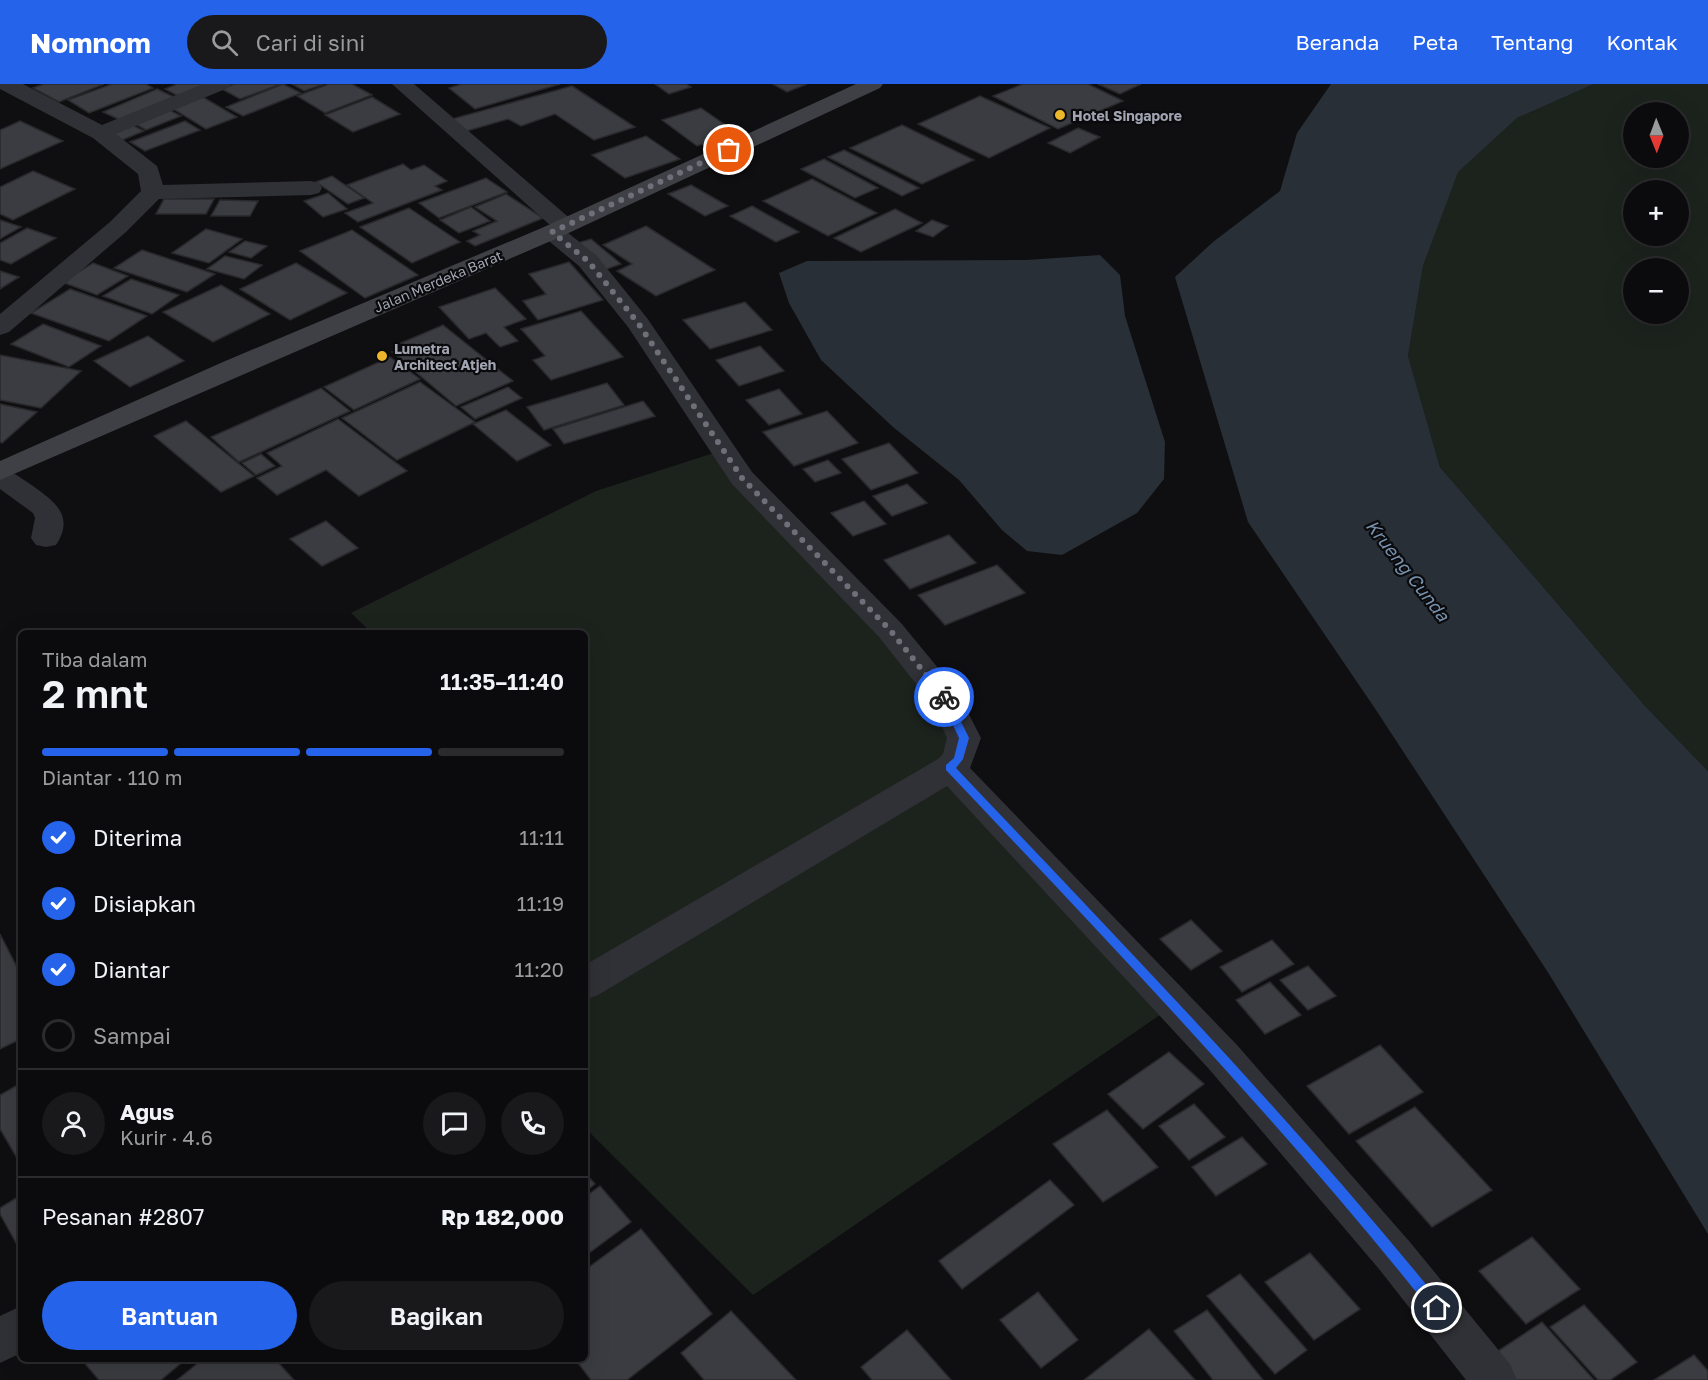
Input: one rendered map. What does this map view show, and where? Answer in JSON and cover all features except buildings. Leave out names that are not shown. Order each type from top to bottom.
[{"type":"main road","name":"Jalan Merdeka Barat","points":[[0,471],[232,368],[558,229],[873,84]]},
{"type":"street","points":[[7,84],[101,134],[149,171],[153,192]]},
{"type":"street","points":[[101,134],[221,84]]},
{"type":"street","points":[[402,84],[558,229],[588,261],[638,323],[742,478],[890,630],[946,699],[964,738],[958,759],[950,768],[588,982]]},
{"type":"street","points":[[1,324],[118,227],[153,192],[310,188]]},
{"type":"street","points":[[0,476],[46,509],[49,518],[46,538]]},
{"type":"street","points":[[950,768],[1223,1057],[1394,1255],[1494,1380]]},
{"type":"street","points":[[0,1341],[18,1330]]},
{"type":"shaded area","points":[[1594,84],[1708,84],[1708,771],[1646,707],[1440,467],[1408,356],[1423,266],[1457,172],[1517,118]]},
{"type":"shaded area","points":[[723,450],[885,631],[960,739],[946,770],[1173,1006],[753,1295],[588,1131],[588,630],[369,630],[351,613],[596,491]]},
{"type":"water","name":"Krueng Cunda","points":[[1331,84],[1594,84],[1517,118],[1458,172],[1423,266],[1408,356],[1440,467],[1646,707],[1708,771],[1708,1234],[1549,974],[1374,707],[1248,522],[1175,277],[1213,242],[1280,191],[1297,133]]},
{"type":"water","points":[[1100,255],[1120,275],[1125,316],[1165,442],[1164,479],[1137,513],[1062,555],[1027,551],[1002,530],[959,480],[893,427],[821,360],[789,303],[779,273],[807,261],[1026,260]]},
{"type":"way so far","points":[[729,150],[552,232],[588,261],[638,323],[742,478],[890,630],[944,697]]},
{"type":"place","name":"Hotel Singapore","points":[[1060,115]]},
{"type":"place","name":"Lumetra Architect Atjeh","points":[[382,356]]},
{"type":"route","points":[[944,697],[964,738],[962,752],[950,768],[1223,1057],[1437,1308]]}]
